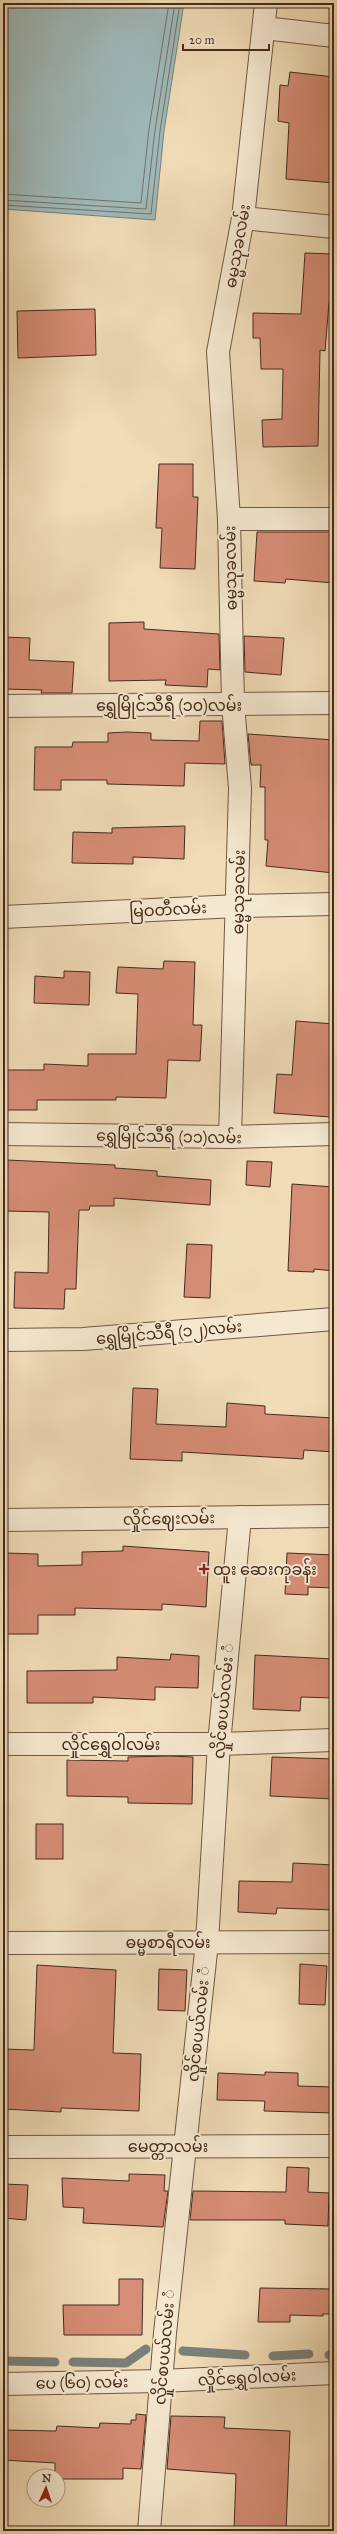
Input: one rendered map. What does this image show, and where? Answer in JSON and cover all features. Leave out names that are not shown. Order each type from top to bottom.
[{"type":"street","name":"ဓမ္မသုခလမ်း","points":[[230,1137],[238,906],[240,788],[233,704],[229,519],[218,352],[243,218],[266,3]]},
{"type":"street","points":[[264,28],[334,36]]},
{"type":"street","points":[[243,218],[334,227]]},
{"type":"street","points":[[229,519],[334,519]]},
{"type":"street","name":"ရွှေမြိုင်သီရီ (၁၀)လမ်း","points":[[3,706],[334,703]]},
{"type":"street","name":"မြဝတီလမ်း","points":[[3,917],[238,906],[334,904]]},
{"type":"street","name":"ရွှေမြိုင်သီရီ (၁၁)လမ်း","points":[[3,1134],[230,1137],[334,1134]]},
{"type":"street","name":"ရွှေမြိုင်သီရီ (၁၂)လမ်း","points":[[3,1340],[83,1339],[334,1319]]},
{"type":"street","name":"လှိုင်ဈေးလမ်း","points":[[3,1520],[334,1516]]},
{"type":"street","name":"လှိုင်စပယ်လမ်း ံ","points":[[149,2531],[161,2381],[207,1942],[219,1744],[240,1517]]},
{"type":"street","name":"လှိုင်ရွှေဝါလမ်း","points":[[3,1744],[219,1744],[334,1740]]},
{"type":"street","name":"ဓမ္မစာရီလမ်း","points":[[3,1943],[334,1942]]},
{"type":"street","name":"မေတ္တာလမ်း","points":[[3,2147],[334,2146]]},
{"type":"street","name":"လှိုင်ရွှေဝါလမ်း","points":[[161,2381],[334,2373]]},
{"type":"street","name":"ပေ (၆၀) လမ်း","points":[[3,2384],[161,2381]]},
{"type":"water","points":[[3,3],[184,3],[164,131],[155,220],[3,209]]},
{"type":"building","points":[[290,72],[334,77],[334,183],[286,179],[289,123],[278,121],[280,85],[288,86]]},
{"type":"building","points":[[305,253],[334,254],[334,303],[329,303],[325,351],[320,350],[318,446],[263,447],[262,420],[282,419],[283,369],[261,369],[260,338],[253,338],[253,313],[301,314]]},
{"type":"building","points":[[95,309],[96,355],[18,358],[17,311]]},
{"type":"building","points":[[159,464],[193,464],[193,497],[198,497],[195,569],[160,568],[162,528],[156,528]]},
{"type":"building","points":[[257,532],[334,532],[334,583],[286,579],[285,583],[254,581]]},
{"type":"building","points":[[144,622],[144,629],[219,634],[220,670],[208,669],[207,687],[165,685],[166,680],[109,681],[109,623]]},
{"type":"building","points":[[244,636],[284,638],[281,675],[245,672]]},
{"type":"building","points":[[3,637],[30,638],[29,660],[74,662],[72,693],[41,693],[42,690],[3,689]]},
{"type":"building","points":[[200,721],[222,721],[225,764],[185,763],[184,786],[107,784],[107,780],[61,780],[61,790],[34,790],[35,747],[72,747],[73,742],[108,742],[108,733],[127,732],[151,733],[151,740],[199,741]]},
{"type":"building","points":[[248,734],[334,740],[334,873],[266,866],[268,840],[265,840],[265,787],[260,787],[261,765],[251,765]]},
{"type":"building","points":[[185,826],[184,859],[133,857],[133,864],[72,863],[73,832],[112,833],[112,828]]},
{"type":"building","points":[[164,961],[195,962],[193,1025],[202,1025],[200,1061],[168,1060],[166,1098],[116,1097],[116,1100],[37,1100],[37,1110],[3,1110],[3,1070],[44,1070],[44,1064],[88,1066],[88,1054],[136,1054],[138,994],[116,993],[118,967],[163,969]]},
{"type":"building","points":[[64,971],[90,972],[89,1005],[34,1003],[35,976],[64,978]]},
{"type":"building","points":[[296,1021],[334,1024],[331,1117],[274,1113],[277,1074],[292,1075]]},
{"type":"building","points":[[7,1160],[115,1165],[115,1168],[157,1171],[157,1176],[211,1180],[210,1205],[114,1198],[114,1206],[90,1206],[89,1210],[79,1210],[76,1289],[65,1289],[64,1309],[14,1308],[15,1272],[48,1273],[49,1212],[6,1211]]},
{"type":"building","points":[[247,1161],[272,1162],[270,1187],[246,1185]]},
{"type":"building","points":[[292,1184],[334,1187],[334,1271],[314,1269],[314,1272],[288,1271]]},
{"type":"building","points":[[187,1244],[212,1245],[210,1298],[184,1297]]},
{"type":"building","points":[[133,1388],[158,1389],[156,1424],[226,1427],[227,1403],[265,1406],[265,1414],[334,1418],[334,1452],[304,1450],[303,1459],[182,1452],[182,1461],[130,1459]]},
{"type":"building","points":[[123,1546],[209,1552],[206,1607],[162,1604],[162,1610],[75,1608],[75,1615],[38,1615],[38,1634],[6,1634],[6,1553],[38,1554],[38,1566],[82,1565],[82,1552],[123,1551]]},
{"type":"building","points":[[287,1553],[334,1555],[334,1588],[308,1587],[308,1595],[285,1594]]},
{"type":"building","points":[[171,1654],[199,1656],[198,1688],[155,1687],[155,1700],[93,1697],[93,1703],[27,1703],[27,1671],[117,1670],[117,1657],[170,1660]]},
{"type":"building","points":[[255,1655],[334,1659],[334,1698],[301,1697],[300,1711],[253,1709]]},
{"type":"building","points":[[128,1757],[193,1757],[192,1804],[128,1803],[128,1797],[67,1796],[67,1760],[128,1761]]},
{"type":"building","points":[[272,1757],[334,1759],[334,1799],[270,1796]]},
{"type":"building","points":[[36,1824],[63,1824],[63,1859],[36,1859]]},
{"type":"building","points":[[293,1863],[334,1865],[334,1910],[277,1908],[276,1914],[238,1912],[239,1881],[292,1882]]},
{"type":"building","points":[[300,1964],[327,1966],[325,2005],[299,2004]]},
{"type":"building","points":[[37,1965],[116,1970],[113,2053],[141,2054],[139,2111],[61,2108],[61,2112],[3,2109],[3,2049],[34,2050]]},
{"type":"building","points":[[159,1969],[187,1970],[185,2011],[158,2010]]},
{"type":"building","points":[[265,2072],[298,2073],[298,2086],[334,2087],[334,2113],[264,2111],[265,2101],[217,2100],[218,2073],[265,2075]]},
{"type":"building","points":[[287,2167],[309,2168],[308,2192],[329,2193],[328,2226],[285,2224],[285,2220],[190,2220],[193,2191],[286,2192]]},
{"type":"building","points":[[129,2174],[165,2175],[164,2191],[168,2191],[163,2227],[83,2223],[84,2208],[63,2207],[62,2178],[129,2181]]},
{"type":"building","points":[[3,2184],[28,2185],[26,2220],[3,2218]]},
{"type":"building","points":[[119,2279],[143,2279],[142,2335],[64,2335],[63,2305],[119,2305]]},
{"type":"building","points":[[260,2288],[334,2289],[334,2314],[323,2314],[323,2316],[290,2315],[290,2322],[258,2322]]},
{"type":"building","points":[[136,2414],[146,2415],[141,2469],[123,2468],[123,2479],[66,2479],[66,2468],[55,2468],[55,2463],[3,2460],[3,2430],[56,2431],[57,2426],[99,2428],[100,2423],[131,2424],[131,2420],[136,2420]]},
{"type":"building","points":[[171,2416],[225,2417],[224,2428],[290,2431],[286,2531],[234,2531],[236,2474],[167,2469]]},
{"type":"waterway","points":[[73,2362],[126,2363],[146,2349]]},
{"type":"waterway","points":[[183,2351],[245,2355]]},
{"type":"waterway","points":[[273,2356],[309,2354]]},
{"type":"waterway","points":[[329,2355],[334,2355]]},
{"type":"waterway","points":[[3,2361],[55,2362]]},
{"type":"place","name":"ထူး ဆေးကုခန်း","points":[[204,1569]]}]
